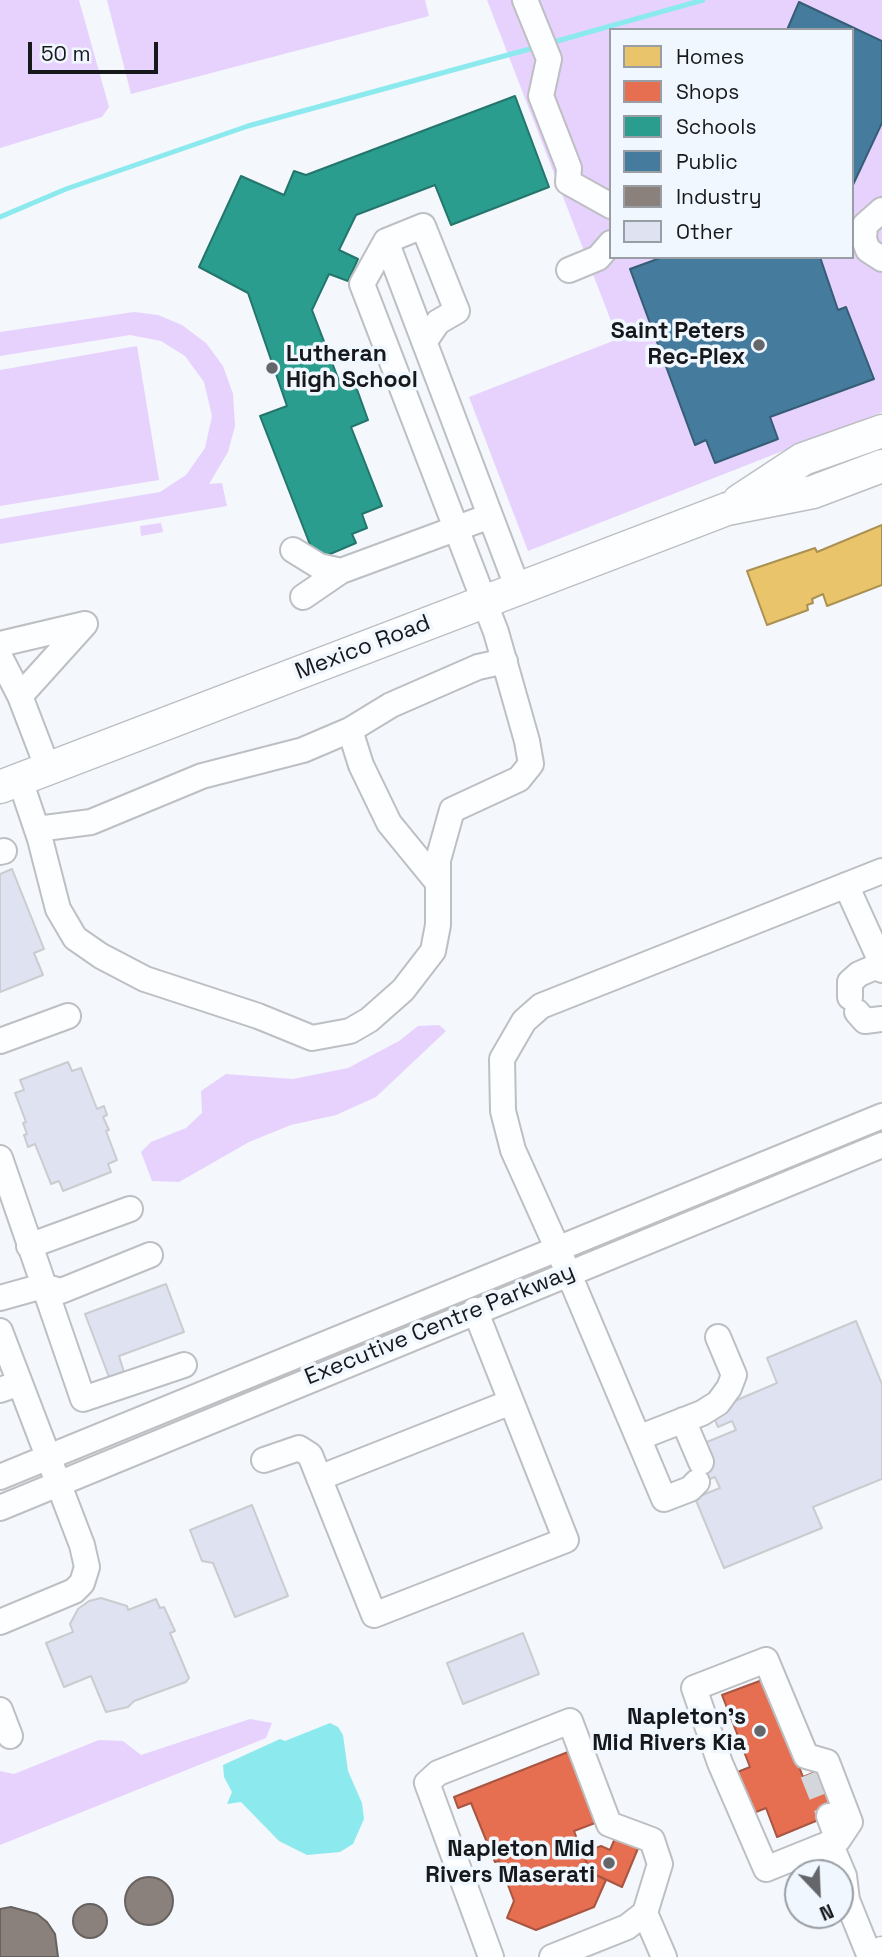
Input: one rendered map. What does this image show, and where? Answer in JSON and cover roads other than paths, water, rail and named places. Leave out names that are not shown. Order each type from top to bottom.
[{"type":"main road","name":"Mexico Road","points":[[727,509],[803,459],[882,431]]},
{"type":"main road","name":"Mexico Road","points":[[23,779],[727,509],[813,492],[882,466]]},
{"type":"main road","points":[[872,1957],[882,1953]]},
{"type":"street","points":[[525,0],[549,59],[541,96],[569,168],[568,182],[609,205]]},
{"type":"street","points":[[882,210],[865,225],[864,239],[868,250],[882,259]]},
{"type":"street","points":[[0,657],[20,696],[23,779],[58,909],[75,938],[145,979],[257,1016],[312,1038],[350,1031],[369,1020],[419,972],[433,951],[438,925],[438,860],[452,810],[519,779],[531,764],[505,661],[484,601],[362,284],[386,241],[423,226],[457,311],[438,322],[425,341]]},
{"type":"street","points":[[386,241],[518,589]]},
{"type":"street","points":[[569,270],[598,258],[609,245]]},
{"type":"street","points":[[303,597],[341,571],[490,516]]},
{"type":"street","points":[[293,550],[319,566],[341,571]]},
{"type":"street","points":[[0,644],[85,624],[20,696]]},
{"type":"street","points":[[37,829],[91,822],[202,776],[303,750],[350,730],[391,705],[478,667],[505,661]]},
{"type":"street","points":[[350,730],[362,765],[390,823],[438,883]]},
{"type":"street","points":[[683,1420],[699,1472],[690,1489],[664,1499],[558,1248],[513,1150],[503,1111],[502,1059],[524,1021],[541,1006],[882,871]]},
{"type":"street","points":[[846,885],[872,917],[881,966],[859,974],[850,982],[854,1004],[865,1021],[882,1019]]},
{"type":"street","points":[[0,1041],[68,1016]]},
{"type":"street","name":"Executive Centre Parkway","points":[[0,1477],[882,1116]]},
{"type":"street","name":"Executive Centre Parkway","points":[[0,1508],[882,1144]]},
{"type":"street","points":[[0,1158],[83,1399],[184,1365]]},
{"type":"street","points":[[29,1246],[130,1209]]},
{"type":"street","points":[[0,1298],[43,1286],[61,1291],[150,1255]]},
{"type":"street","points":[[264,1460],[299,1448],[310,1455],[374,1615],[566,1540],[475,1310]]},
{"type":"street","points":[[0,1331],[10,1387],[49,1457],[82,1545],[87,1567],[82,1583],[74,1591],[0,1622]]},
{"type":"street","points":[[638,1438],[718,1402],[729,1388],[734,1374],[718,1337]]},
{"type":"street","points":[[319,1478],[511,1402]]},
{"type":"street","points":[[766,1660],[809,1765],[827,1762],[850,1822],[834,1842],[766,1869],[724,1776],[694,1688],[766,1660]]},
{"type":"street","points":[[0,1710],[10,1736]]},
{"type":"street","points":[[491,1957],[427,1783],[438,1773],[570,1721],[609,1824],[652,1840],[660,1864],[645,1913],[627,1927],[552,1957]]},
{"type":"street","points":[[829,1815],[847,1900],[872,1957]]},
{"type":"street","points":[[645,1913],[664,1957]]},
{"type":"water","points":[[330,1723],[338,1727],[343,1735],[348,1771],[362,1803],[364,1819],[353,1844],[340,1852],[307,1855],[279,1841],[241,1802],[227,1804],[232,1792],[224,1777],[223,1765],[280,1739],[285,1741]]},
{"type":"waterway","points":[[550,43],[703,0]]},
{"type":"waterway","points":[[0,217],[66,189],[248,126],[537,47]]},
{"type":"tunnel","points":[[812,1773],[829,1816]]},
{"type":"place","name":"Saint Peters Rec-Plex","points":[[759,345]]},
{"type":"place","name":"Lutheran High School","points":[[272,368]]},
{"type":"place","name":"Napleton's Mid Rivers Kia","points":[[760,1731]]},
{"type":"place","name":"Napleton Mid Rivers Maserati","points":[[609,1863]]}]
